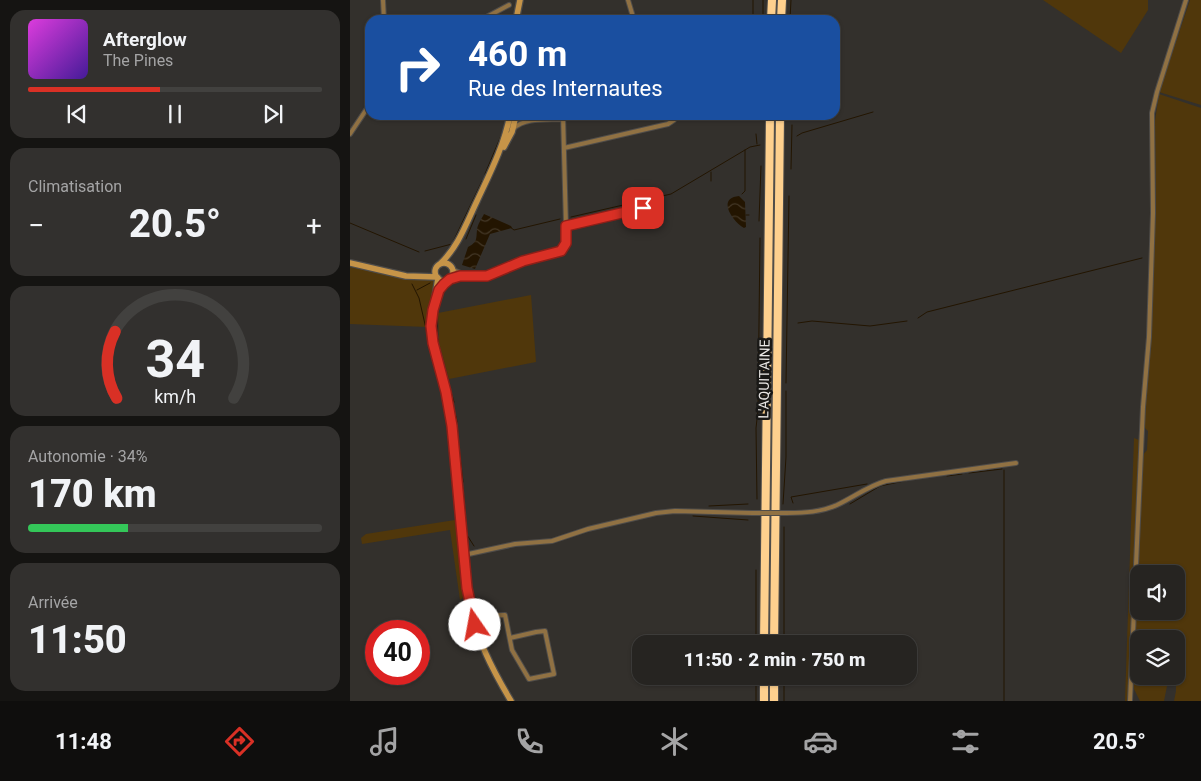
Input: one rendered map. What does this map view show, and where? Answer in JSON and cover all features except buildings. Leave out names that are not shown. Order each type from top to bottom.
[{"type":"highway","points":[[771,15],[772,0]]},
{"type":"highway","points":[[781,15],[782,0]]},
{"type":"highway","name":"L'AQUITAINE","points":[[764,635],[770,120]]},
{"type":"highway","name":"L'AQUITAINE","points":[[774,635],[780,120]]},
{"type":"highway","points":[[764,685],[764,701]]},
{"type":"highway","points":[[774,685],[774,701]]},
{"type":"street","points":[[383,0],[384,15]]},
{"type":"street","points":[[517,15],[520,0]]},
{"type":"street","points":[[628,0],[632,15]]},
{"type":"street","points":[[1130,701],[1142,407],[1149,322],[1153,206],[1152,113],[1186,0]]},
{"type":"street","points":[[490,15],[509,5]]},
{"type":"street","points":[[350,134],[365,112]]},
{"type":"street","points":[[498,157],[513,120]]},
{"type":"street","points":[[435,301],[442,286],[453,274],[454,255],[459,240],[512,130],[514,120]]},
{"type":"street","points":[[517,120],[522,123]]},
{"type":"street","points":[[512,130],[530,120]]},
{"type":"street","points":[[350,263],[406,276],[437,277],[442,281],[460,276],[487,276],[523,261],[561,251],[566,243],[563,120]]},
{"type":"street","points":[[564,148],[668,124],[674,120]]},
{"type":"street","points":[[566,226],[640,208],[648,211],[657,220]]},
{"type":"street","points":[[459,240],[450,254],[438,266],[432,334],[452,426],[464,555],[472,616],[487,657],[511,701]]},
{"type":"street","points":[[406,276],[423,274],[445,263],[453,269],[473,277]]},
{"type":"street","points":[[464,555],[515,544],[552,541],[588,529],[656,512],[810,512],[830,508],[873,485],[886,481],[1016,463]]},
{"type":"street","points":[[472,616],[505,615],[512,650],[529,680],[554,674],[545,631],[510,638]]},
{"type":"shaded area","points":[[1043,0],[1148,0],[1148,10],[1121,53]]},
{"type":"shaded area","points":[[1190,0],[1201,0],[1201,105],[1159,92]]},
{"type":"shaded area","points":[[1159,94],[1201,108],[1201,701],[1174,701],[1176,685],[1185,685],[1185,630],[1134,630],[1135,620],[1185,620],[1185,565],[1137,565],[1142,456],[1147,450],[1148,431],[1143,426],[1149,365],[1156,202],[1155,121]]},
{"type":"shaded area","points":[[350,267],[409,279],[432,279],[435,283],[427,327],[350,324]]},
{"type":"shaded area","points":[[531,295],[536,362],[449,379],[439,343],[438,313]]},
{"type":"shaded area","points":[[1134,438],[1139,440],[1134,565],[1130,565],[1130,620],[1132,620],[1132,630],[1130,630],[1129,701],[1125,701]]},
{"type":"shaded area","points":[[455,520],[463,598],[460,600],[450,530],[362,544],[361,538],[366,534]]},
{"type":"shaded area","points":[[1133,685],[1167,685],[1164,701],[1140,701]]},
{"type":"water","points":[[739,196],[745,202],[746,227],[744,228],[735,221],[728,205],[732,198]]},
{"type":"water","points":[[484,214],[512,228],[490,234],[475,269],[462,265],[468,247],[476,240],[478,226]]},
{"type":"waterway","points":[[753,0],[753,15]]},
{"type":"waterway","points":[[763,0],[763,15]]},
{"type":"waterway","points":[[790,15],[791,0]]},
{"type":"waterway","points":[[797,136],[873,112]]},
{"type":"waterway","points":[[791,169],[792,125]]},
{"type":"waterway","points":[[485,174],[503,131]]},
{"type":"waterway","points":[[756,134],[757,144]]},
{"type":"waterway","points":[[571,217],[671,194],[750,147],[760,145]]},
{"type":"waterway","points":[[742,194],[745,191],[745,150]]},
{"type":"waterway","points":[[759,221],[761,166]]},
{"type":"waterway","points":[[711,172],[711,181]]},
{"type":"waterway","points":[[425,251],[452,244],[482,181]]},
{"type":"waterway","points":[[786,383],[789,196]]},
{"type":"waterway","points":[[466,239],[476,215]]},
{"type":"waterway","points":[[510,227],[514,230],[560,219]]},
{"type":"waterway","points":[[350,223],[419,252]]},
{"type":"waterway","points":[[757,499],[756,428],[758,410],[760,238]]},
{"type":"waterway","points":[[918,318],[927,312],[1142,258]]},
{"type":"waterway","points":[[417,290],[430,283]]},
{"type":"waterway","points":[[412,284],[419,298],[427,333]]},
{"type":"waterway","points":[[437,315],[437,332]]},
{"type":"waterway","points":[[798,323],[812,321],[870,326],[907,321]]},
{"type":"waterway","points":[[438,339],[439,350]]},
{"type":"waterway","points":[[428,341],[442,390]]},
{"type":"waterway","points":[[440,355],[454,402]]},
{"type":"waterway","points":[[783,504],[786,457],[786,391]]},
{"type":"waterway","points":[[443,396],[445,409]]},
{"type":"waterway","points":[[446,412],[447,424]]},
{"type":"waterway","points":[[456,416],[457,422]]},
{"type":"waterway","points":[[448,430],[453,490]]},
{"type":"waterway","points":[[457,430],[463,482]]},
{"type":"waterway","points":[[969,473],[1002,469]]},
{"type":"waterway","points":[[1004,470],[1004,701]]},
{"type":"waterway","points":[[947,476],[962,474]]},
{"type":"waterway","points":[[850,504],[880,486],[909,480]]},
{"type":"waterway","points":[[793,503],[791,497],[867,484]]},
{"type":"waterway","points":[[463,488],[467,535],[474,546]]},
{"type":"waterway","points":[[454,497],[455,503]]},
{"type":"waterway","points":[[709,506],[748,504]]},
{"type":"waterway","points":[[455,506],[458,538]]},
{"type":"waterway","points":[[693,516],[748,520]]},
{"type":"waterway","points":[[784,527],[784,635]]},
{"type":"waterway","points":[[458,542],[459,549]]},
{"type":"waterway","points":[[459,552],[461,571]]},
{"type":"waterway","points":[[756,570],[756,635]]},
{"type":"waterway","points":[[462,577],[464,597]]},
{"type":"waterway","points":[[466,606],[467,618]]},
{"type":"waterway","points":[[756,685],[756,701]]},
{"type":"waterway","points":[[784,685],[784,701]]},
{"type":"route","points":[[475,625],[467,588],[452,426],[446,392],[435,353],[431,326],[435,301],[439,290],[454,277],[487,276],[523,261],[561,251],[566,243],[566,226],[643,208]]}]
